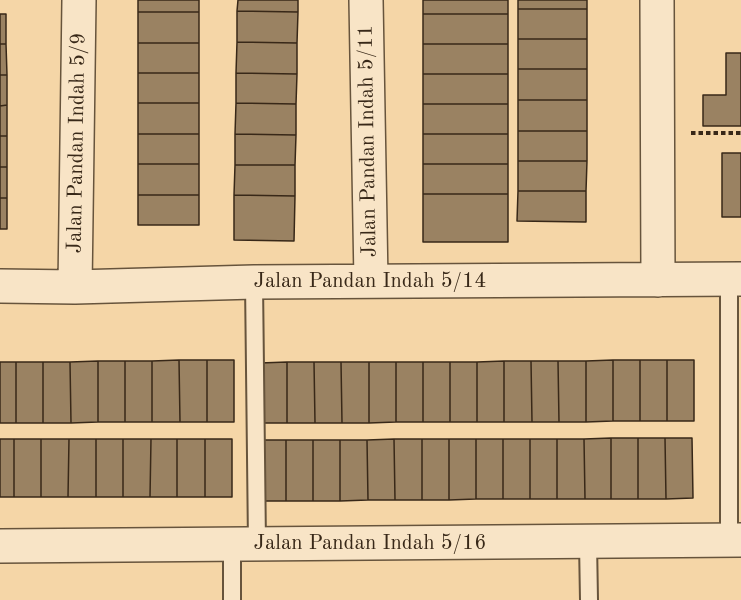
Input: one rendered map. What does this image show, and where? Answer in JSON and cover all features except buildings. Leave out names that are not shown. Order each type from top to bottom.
[{"type":"street","name":"Jalan Pandan Indah 5/9","points":[[75,287],[79,0]]},
{"type":"street","name":"Jalan Pandan Indah 5/11","points":[[366,0],[371,281]]},
{"type":"street","points":[[657,0],[658,279]]},
{"type":"street","name":"Jalan Pandan Indah 5/14","points":[[0,286],[735,279]]},
{"type":"street","name":"Jalan Pandan Indah 5/16","points":[[0,546],[735,541]]},
{"type":"lane","points":[[735,279],[735,541]]},
{"type":"lane","points":[[232,600],[244,544],[255,282]]},
{"type":"lane","points":[[588,542],[589,600]]},
{"type":"path","points":[[657,133],[741,133]]}]
